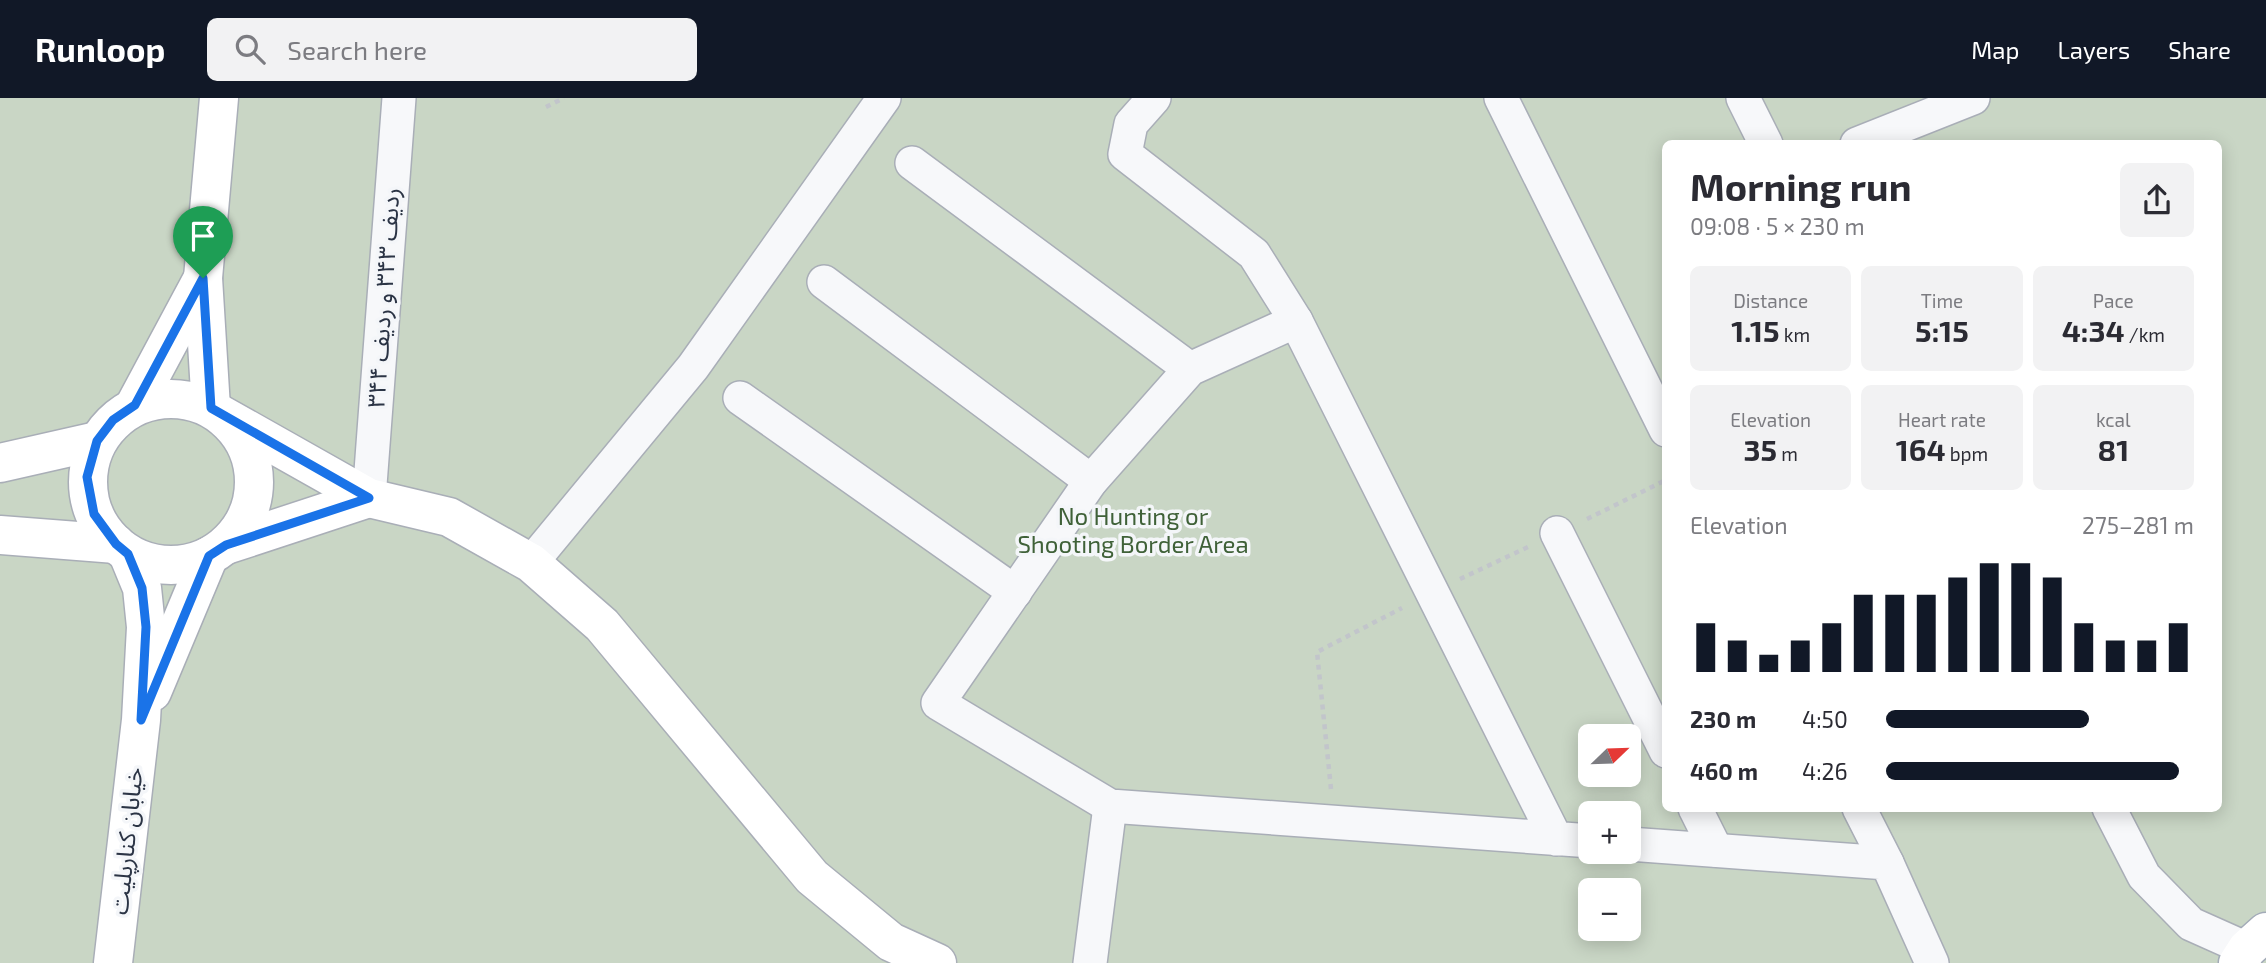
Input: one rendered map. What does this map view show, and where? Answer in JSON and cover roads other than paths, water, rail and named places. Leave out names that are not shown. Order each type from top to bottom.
[{"type":"main road","points":[[218,551],[248,515],[254,478],[244,442],[216,411],[203,278],[219,98]]},
{"type":"main road","points":[[135,405],[203,278]]},
{"type":"main road","points":[[122,549],[94,514],[87,477],[97,441],[113,420],[135,405],[160,398],[186,399],[216,411],[369,498],[449,517],[531,564],[601,625],[813,877],[891,942],[937,963]]},
{"type":"main road","points":[[0,463],[97,441]]},
{"type":"main road","points":[[0,535],[122,549],[148,562],[189,564],[218,551],[369,498]]},
{"type":"main road","name":"خیابان کنارپلیت","points":[[114,963],[141,720],[146,627],[142,588],[122,549]]},
{"type":"main road","name":"خیابان کنارپلیت","points":[[141,720],[218,551]]},
{"type":"street","name":"ردیف ۳۴۳ و ردیف ۳۴۴","points":[[369,498],[399,98]]},
{"type":"street","points":[[531,564],[693,366],[884,98]]},
{"type":"street","points":[[1154,98],[1131,124],[1125,153],[1254,254],[1296,321],[1556,839]]},
{"type":"street","points":[[1501,98],[1662,422]]},
{"type":"street","points":[[1743,98],[1764,140]]},
{"type":"street","points":[[1867,140],[1973,98]]},
{"type":"street","points":[[912,163],[1190,369]]},
{"type":"street","points":[[824,282],[1091,481]]},
{"type":"street","points":[[1296,321],[1190,369],[1091,481],[938,703],[1110,806],[1578,840]]},
{"type":"street","points":[[740,398],[1015,592]]},
{"type":"street","points":[[1557,533],[1662,743]]},
{"type":"street","points":[[1090,963],[1110,806]]},
{"type":"street","points":[[1697,812],[1716,850]]},
{"type":"street","points":[[1861,812],[1932,963]]},
{"type":"street","points":[[2111,812],[2144,876],[2190,924],[2250,948]]},
{"type":"street","points":[[1641,845],[1887,863]]},
{"type":"park label","name":"No Hunting or Shooting Border Area","points":[[1133,531]]}]
